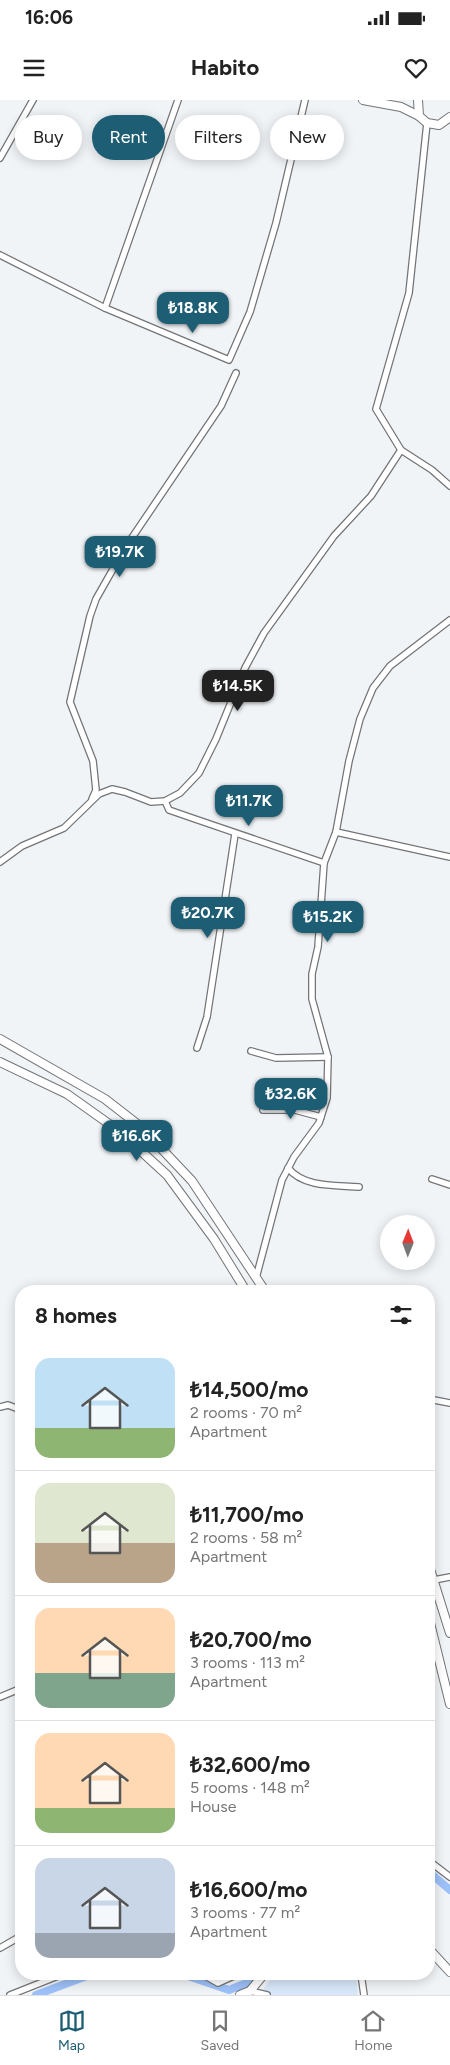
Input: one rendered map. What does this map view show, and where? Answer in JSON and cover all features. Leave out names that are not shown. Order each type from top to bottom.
[{"type":"main road","points":[[364,100],[401,107],[419,116],[427,123],[439,125],[450,118]]},
{"type":"main road","points":[[418,100],[419,116]]},
{"type":"main road","points":[[0,1039],[105,1099],[141,1127],[192,1181],[260,1285]]},
{"type":"main road","points":[[0,1062],[67,1094],[126,1137],[167,1175],[214,1239],[242,1285]]},
{"type":"main road","points":[[435,1583],[450,1633]]},
{"type":"main road","points":[[435,1643],[450,1704]]},
{"type":"main road","points":[[435,1956],[450,1972]]},
{"type":"main road","points":[[240,1995],[250,1991],[259,1980]]},
{"type":"street","points":[[0,158],[33,100]]},
{"type":"street","points":[[105,308],[178,100]]},
{"type":"street","points":[[0,255],[105,308],[229,360],[250,312],[276,223],[305,100]]},
{"type":"street","points":[[427,123],[409,293],[376,409],[400,450],[432,470],[450,486]]},
{"type":"street","points":[[92,799],[96,790],[93,761],[70,702],[90,616],[96,599],[125,548],[221,406],[236,373]]},
{"type":"street","points":[[0,862],[22,846],[64,828],[92,799],[112,789],[151,802],[165,801],[180,793],[199,772],[216,739],[245,668],[264,633],[334,536],[371,496],[400,450]]},
{"type":"street","points":[[256,1278],[276,1195],[288,1168],[321,1118],[327,1098],[328,1057],[312,999],[312,974],[318,946],[324,862],[336,832],[349,761],[360,720],[374,688],[390,666],[450,620]]},
{"type":"street","points":[[165,801],[170,810],[235,834],[324,862]]},
{"type":"street","points":[[336,832],[450,858]]},
{"type":"street","points":[[197,1048],[207,1017],[235,834]]},
{"type":"street","points":[[251,1052],[276,1058],[328,1057]]},
{"type":"street","points":[[263,1110],[295,1110],[321,1118]]},
{"type":"street","points":[[288,1168],[293,1174],[306,1181],[359,1187]]},
{"type":"street","points":[[432,1179],[450,1185]]},
{"type":"street","points":[[435,1400],[450,1403]]},
{"type":"street","points":[[0,1407],[8,1405],[15,1408]]},
{"type":"street","points":[[435,1580],[450,1577]]},
{"type":"street","points":[[0,1697],[15,1691]]},
{"type":"street","points":[[435,1866],[450,1877]]},
{"type":"street","points":[[0,1948],[15,1939]]},
{"type":"street","points":[[10,1995],[48,1980]]},
{"type":"street","points":[[213,1980],[218,1983],[225,1980]]},
{"type":"street","points":[[362,1980],[364,1995]]},
{"type":"street","points":[[250,1991],[267,1995]]},
{"type":"shaded area","points":[[270,1980],[357,1980],[358,1995],[259,1995]]},
{"type":"waterway","points":[[435,1877],[450,1890]]},
{"type":"waterway","points":[[36,1995],[76,1980]]},
{"type":"waterway","points":[[200,1980],[229,1990],[250,1980]]}]
